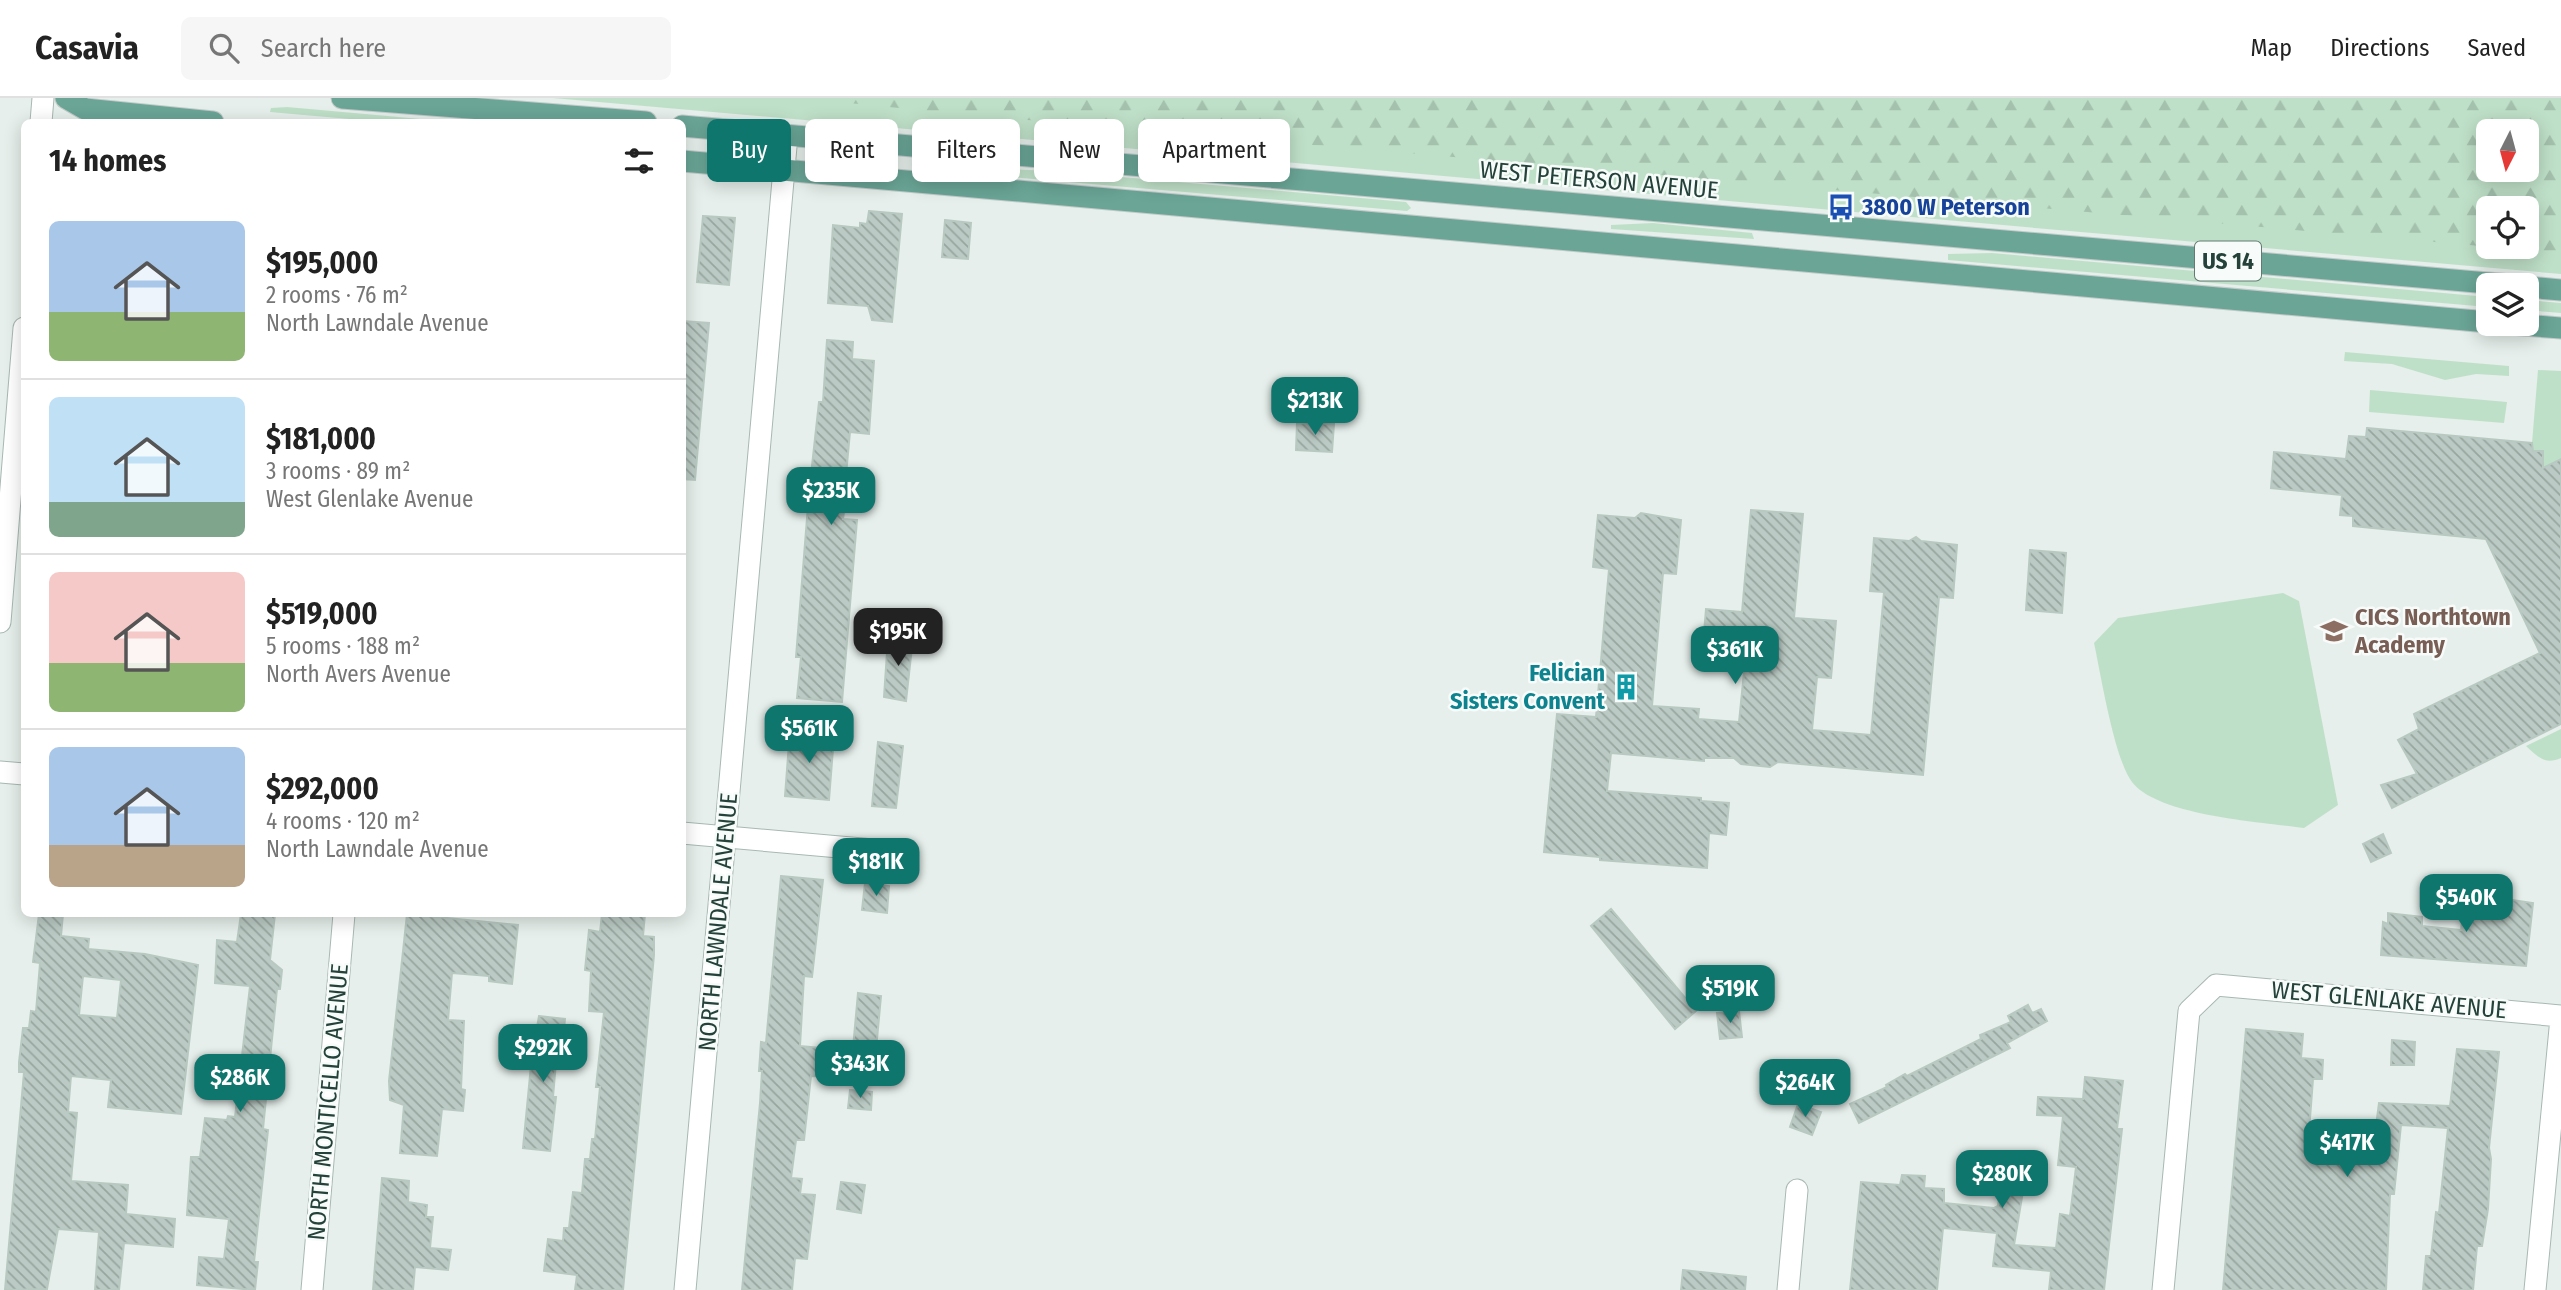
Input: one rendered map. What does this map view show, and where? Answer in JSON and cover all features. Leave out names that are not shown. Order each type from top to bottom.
[{"type":"main road","points":[[66,98],[85,109],[183,119]]},
{"type":"main road","points":[[342,98],[608,119]]},
{"type":"main road","name":"WEST PETERSON AVENUE","points":[[686,126],[707,128]]},
{"type":"main road","name":"WEST PETERSON AVENUE","points":[[791,135],[2476,282]]},
{"type":"main road","name":"US 14","points":[[686,161],[707,163]]},
{"type":"main road","name":"US 14","points":[[791,171],[2476,321]]},
{"type":"main road","points":[[2539,288],[2561,290]]},
{"type":"main road","points":[[2539,326],[2561,328]]},
{"type":"street","points":[[41,119],[43,98]]},
{"type":"street","name":"NORTH LAWNDALE AVENUE","points":[[685,1290],[783,182]]},
{"type":"street","points":[[0,622],[21,365]]},
{"type":"street","points":[[0,772],[21,774]]},
{"type":"street","points":[[686,833],[907,853]]},
{"type":"street","name":"NORTH MONTICELLO AVENUE","points":[[312,1290],[344,917]]},
{"type":"street","name":"WEST GLENLAKE AVENUE","points":[[2163,1290],[2189,1012],[2216,985],[2561,1017]]},
{"type":"street","points":[[2535,1290],[2561,1017]]},
{"type":"street","points":[[1788,1290],[1797,1190]]},
{"type":"green space","points":[[553,98],[2561,98],[2561,274],[1290,163],[1290,119],[1138,119],[1138,149],[1124,148],[1124,119],[1034,119],[1034,140],[1020,139],[1020,119],[912,119],[912,129],[898,128],[898,119],[805,120]]},
{"type":"green space","points":[[798,98],[2561,98],[2561,253],[2539,251],[2539,196],[2476,196],[2476,246],[1290,143],[1290,119],[1138,119],[1138,130],[1124,129],[1124,119],[1015,119]]},
{"type":"green space","points":[[287,107],[421,119],[349,119],[270,112],[271,108]]},
{"type":"green space","points":[[1020,170],[1034,170],[1034,179],[1020,178]]},
{"type":"green space","points":[[1124,177],[1138,178],[1138,182],[1178,182],[1406,202],[1411,208],[1407,211],[1069,182],[1124,182]]},
{"type":"green space","points":[[1653,223],[1752,233],[1754,239],[1611,229],[1611,225]]},
{"type":"green space","points":[[1992,253],[2476,296],[2476,306],[1948,260],[1948,254]]},
{"type":"green space","points":[[2539,301],[2561,303],[2561,313],[2539,311]]},
{"type":"green space","points":[[2345,352],[2509,366],[2509,376],[2476,374],[2445,380],[2392,364],[2344,361]]},
{"type":"green space","points":[[2538,370],[2561,371],[2561,459],[2543,468],[2543,452],[2533,451],[2532,443]]},
{"type":"green space","points":[[2370,390],[2507,402],[2504,423],[2369,412]]},
{"type":"green space","points":[[2283,593],[2299,601],[2338,805],[2304,828],[2238,820],[2187,810],[2164,803],[2145,793],[2132,782],[2119,755],[2094,643],[2118,618]]},
{"type":"green space","points":[[2561,729],[2561,758],[2546,760],[2526,746]]},
{"type":"building","points":[[869,211],[902,214],[892,322],[872,320],[868,306],[828,303],[833,225],[860,228],[860,223],[867,224]]},
{"type":"building","points":[[703,216],[735,218],[729,285],[697,282]]},
{"type":"building","points":[[945,220],[971,223],[968,259],[942,257]]},
{"type":"building","points":[[686,321],[709,323],[695,480],[686,479]]},
{"type":"building","points":[[827,340],[853,342],[852,359],[874,361],[869,434],[850,432],[846,475],[849,475],[843,519],[857,520],[842,702],[797,698],[801,657],[796,657],[809,493],[819,402],[823,402]]},
{"type":"building","points":[[1297,423],[1334,424],[1332,452],[1296,450]]},
{"type":"building","points":[[2367,428],[2532,443],[2533,451],[2543,451],[2543,468],[2561,459],[2561,724],[2392,808],[2381,785],[2417,774],[2398,740],[2419,729],[2414,714],[2540,653],[2486,539],[2353,526],[2353,516],[2340,515],[2342,495],[2271,488],[2274,452],[2346,459],[2349,436],[2366,437]]},
{"type":"building","name":"Felician Sisters Convent","points":[[1751,510],[1803,514],[1794,618],[1836,621],[1831,678],[1817,677],[1812,730],[1871,735],[1884,592],[1870,591],[1874,538],[1909,541],[1916,537],[1921,541],[1957,545],[1953,598],[1939,597],[1923,775],[1778,762],[1770,767],[1741,764],[1734,758],[1704,758],[1704,761],[1611,753],[1607,791],[1701,798],[1701,801],[1729,803],[1726,835],[1709,833],[1707,868],[1600,860],[1600,857],[1544,852],[1557,714],[1596,717],[1609,569],[1593,567],[1598,515],[1635,518],[1641,513],[1681,520],[1676,574],[1663,573],[1652,706],[1699,709],[1698,719],[1739,722],[1744,672],[1701,668],[1706,609],[1742,612]]},
{"type":"building","points":[[2030,550],[2066,553],[2062,613],[2026,610]]},
{"type":"building","points":[[888,637],[913,638],[906,701],[884,697]]},
{"type":"building","points":[[790,730],[834,736],[829,800],[785,796]]},
{"type":"building","points":[[878,742],[903,746],[896,808],[872,806]]},
{"type":"building","points":[[2383,834],[2391,853],[2371,862],[2363,844]]},
{"type":"building","points":[[781,876],[823,880],[812,977],[804,976],[800,1046],[831,1049],[829,1077],[811,1076],[804,1140],[796,1140],[791,1178],[802,1179],[800,1194],[815,1195],[807,1259],[795,1258],[792,1290],[742,1290],[760,1103],[761,1042],[766,1043]]},
{"type":"building","points":[[865,883],[889,886],[887,913],[862,910]]},
{"type":"building","points":[[2465,893],[2533,903],[2526,966],[2381,955],[2383,922],[2388,924],[2388,913],[2422,917],[2422,926],[2461,930]]},
{"type":"building","points":[[1611,909],[1696,1011],[1675,1029],[1591,926]]},
{"type":"building","points":[[39,917],[63,917],[61,936],[89,939],[88,949],[145,954],[198,965],[181,1114],[108,1107],[111,1080],[71,1076],[68,1112],[77,1113],[71,1181],[128,1185],[126,1214],[175,1219],[173,1247],[124,1243],[119,1290],[95,1290],[99,1232],[58,1229],[47,1289],[5,1290],[24,1072],[19,1072],[19,1062],[23,1028],[29,1028],[31,1011],[36,1012],[40,963],[33,962]],"holes":[[[83,976],[121,980],[117,1018],[79,1015]]]},
{"type":"building","points":[[241,917],[275,917],[270,960],[282,970],[280,989],[277,989],[263,1129],[268,1130],[254,1262],[258,1262],[255,1290],[197,1285],[199,1257],[224,1259],[229,1219],[187,1215],[191,1157],[200,1157],[205,1118],[227,1120],[228,1116],[235,1117],[250,986],[215,983],[217,940],[237,942]]},
{"type":"building","points":[[407,917],[437,917],[518,925],[512,984],[489,981],[489,976],[452,973],[448,1020],[464,1021],[461,1089],[465,1090],[463,1111],[442,1109],[437,1156],[400,1153],[404,1105],[390,1100],[389,1081]]},
{"type":"building","points":[[602,917],[645,917],[643,936],[654,937],[654,955],[623,1290],[575,1290],[577,1275],[544,1271],[548,1239],[563,1241],[564,1228],[569,1228],[573,1192],[582,1193],[585,1159],[590,1159],[592,1139],[595,1139],[600,1087],[596,1087],[604,1012],[589,1011],[591,971],[585,970],[589,930],[600,932]]},
{"type":"building","points":[[858,993],[881,996],[876,1050],[853,1048]]},
{"type":"building","points":[[2028,1005],[2032,1013],[2041,1009],[2047,1021],[2007,1043],[2010,1048],[1859,1123],[1850,1104],[1887,1087],[1886,1085],[1905,1074],[1907,1076],[1981,1039],[1980,1035],[2011,1022],[2008,1016]]},
{"type":"building","points":[[1739,1011],[1742,1037],[1720,1039],[1717,1013]]},
{"type":"building","points":[[539,1016],[565,1019],[563,1040],[558,1039],[553,1097],[556,1097],[550,1151],[523,1148],[532,1055]]},
{"type":"building","points":[[2246,1029],[2303,1034],[2301,1058],[2323,1060],[2322,1079],[2313,1079],[2309,1132],[2374,1141],[2379,1103],[2450,1106],[2457,1049],[2499,1052],[2489,1148],[2491,1159],[2488,1209],[2482,1246],[2477,1246],[2473,1290],[2423,1290],[2426,1256],[2431,1256],[2436,1212],[2439,1213],[2448,1128],[2401,1125],[2394,1194],[2390,1194],[2386,1290],[2223,1290]]},
{"type":"building","points":[[2392,1040],[2415,1042],[2414,1065],[2391,1065]]},
{"type":"building","points":[[2085,1077],[2123,1081],[2117,1129],[2122,1129],[2104,1290],[2049,1290],[2051,1271],[1993,1266],[1997,1233],[1943,1228],[1937,1290],[1850,1290],[1861,1182],[1900,1185],[1902,1175],[1925,1176],[1924,1188],[1944,1189],[1944,1203],[1994,1208],[1998,1206],[2002,1176],[2025,1179],[2014,1245],[2056,1248],[2060,1214],[2070,1216],[2076,1167],[2058,1165],[2063,1116],[2037,1115],[2038,1097],[2083,1099]]},
{"type":"building","points":[[850,1090],[872,1092],[871,1110],[848,1108]]},
{"type":"building","points":[[1798,1104],[1821,1112],[1812,1135],[1790,1127]]},
{"type":"building","points":[[382,1178],[409,1181],[408,1202],[427,1205],[426,1217],[433,1217],[430,1248],[451,1250],[448,1270],[415,1267],[413,1290],[373,1290]]},
{"type":"building","points":[[841,1182],[865,1185],[861,1213],[837,1209]]},
{"type":"building","points":[[1683,1270],[1746,1277],[1745,1290],[1681,1290]]},
{"type":"place","name":"3800 W Peterson","points":[[1841,207]]},
{"type":"place","name":"CICS Northtown Academy","points":[[2334,631]]},
{"type":"place","name":"Felician Sisters Convent","points":[[1626,687]]}]
